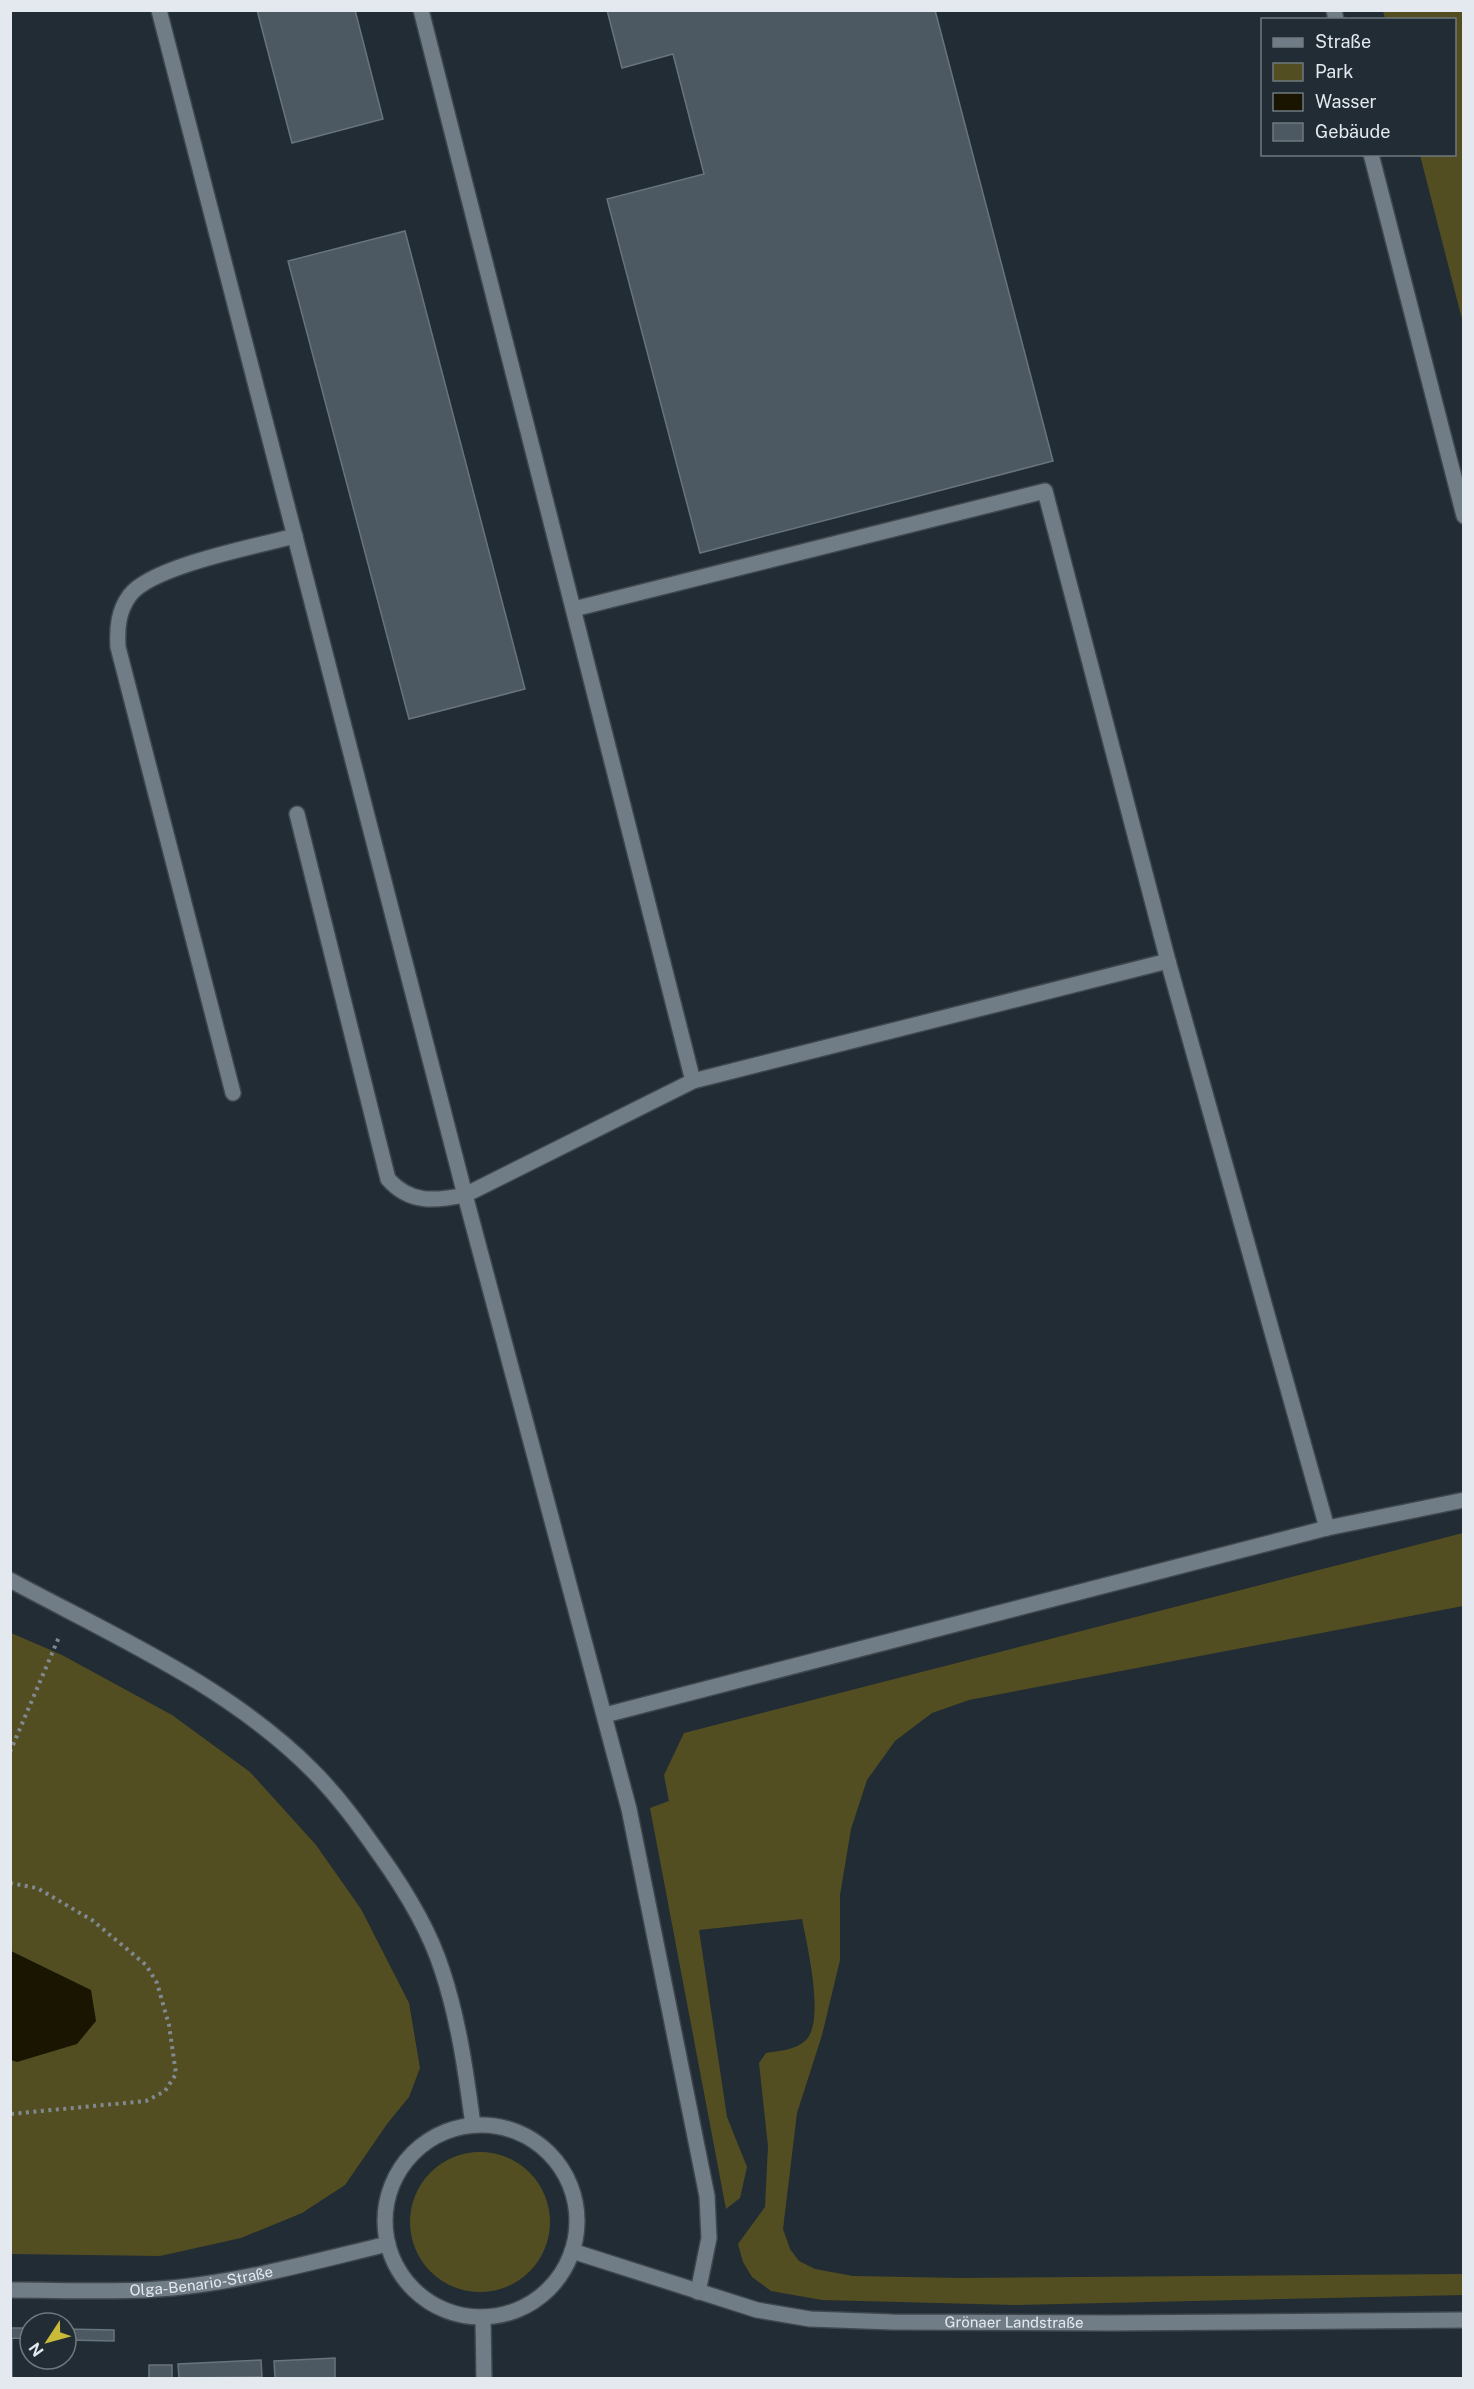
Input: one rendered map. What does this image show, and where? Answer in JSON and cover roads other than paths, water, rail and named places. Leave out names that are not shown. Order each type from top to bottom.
[{"type":"street","points":[[159,10],[465,1195],[629,1809],[707,2196],[709,2238],[698,2292]]},
{"type":"street","points":[[421,10],[693,1081]]},
{"type":"street","points":[[1372,156],[1464,516]]},
{"type":"street","points":[[574,609],[1045,491],[1168,961],[1327,1528]]},
{"type":"street","points":[[234,1093],[121,659],[117,627],[123,606],[131,593],[149,579],[173,568],[295,536]]},
{"type":"street","points":[[297,814],[388,1179],[400,1191],[437,1201],[465,1195],[693,1081],[1168,961]]},
{"type":"street","points":[[605,1715],[1327,1528],[1464,1500]]},
{"type":"street","points":[[10,1580],[168,1665],[244,1714],[279,1740],[339,1799],[402,1887],[434,1948],[459,2030],[473,2126]]},
{"type":"street","points":[[489,2125],[519,2133],[545,2150],[556,2162],[568,2182],[575,2205],[576,2235],[562,2273],[538,2298],[506,2313],[483,2317],[451,2312],[423,2297],[401,2274],[388,2244],[386,2231],[390,2189],[403,2165],[422,2145],[434,2138],[459,2127],[473,2126],[489,2125]]},
{"type":"street","name":"Olga-Benario-Straße","points":[[10,2290],[123,2292],[173,2288],[229,2281],[274,2272],[388,2244]]},
{"type":"street","name":"Grönaer Landstraße","points":[[572,2251],[757,2310],[810,2319],[892,2322],[1464,2320]]},
{"type":"street","points":[[483,2317],[484,2379]]},
{"type":"water","points":[[11,1951],[91,1990],[96,2021],[77,2044],[17,2062],[11,2060]]}]
